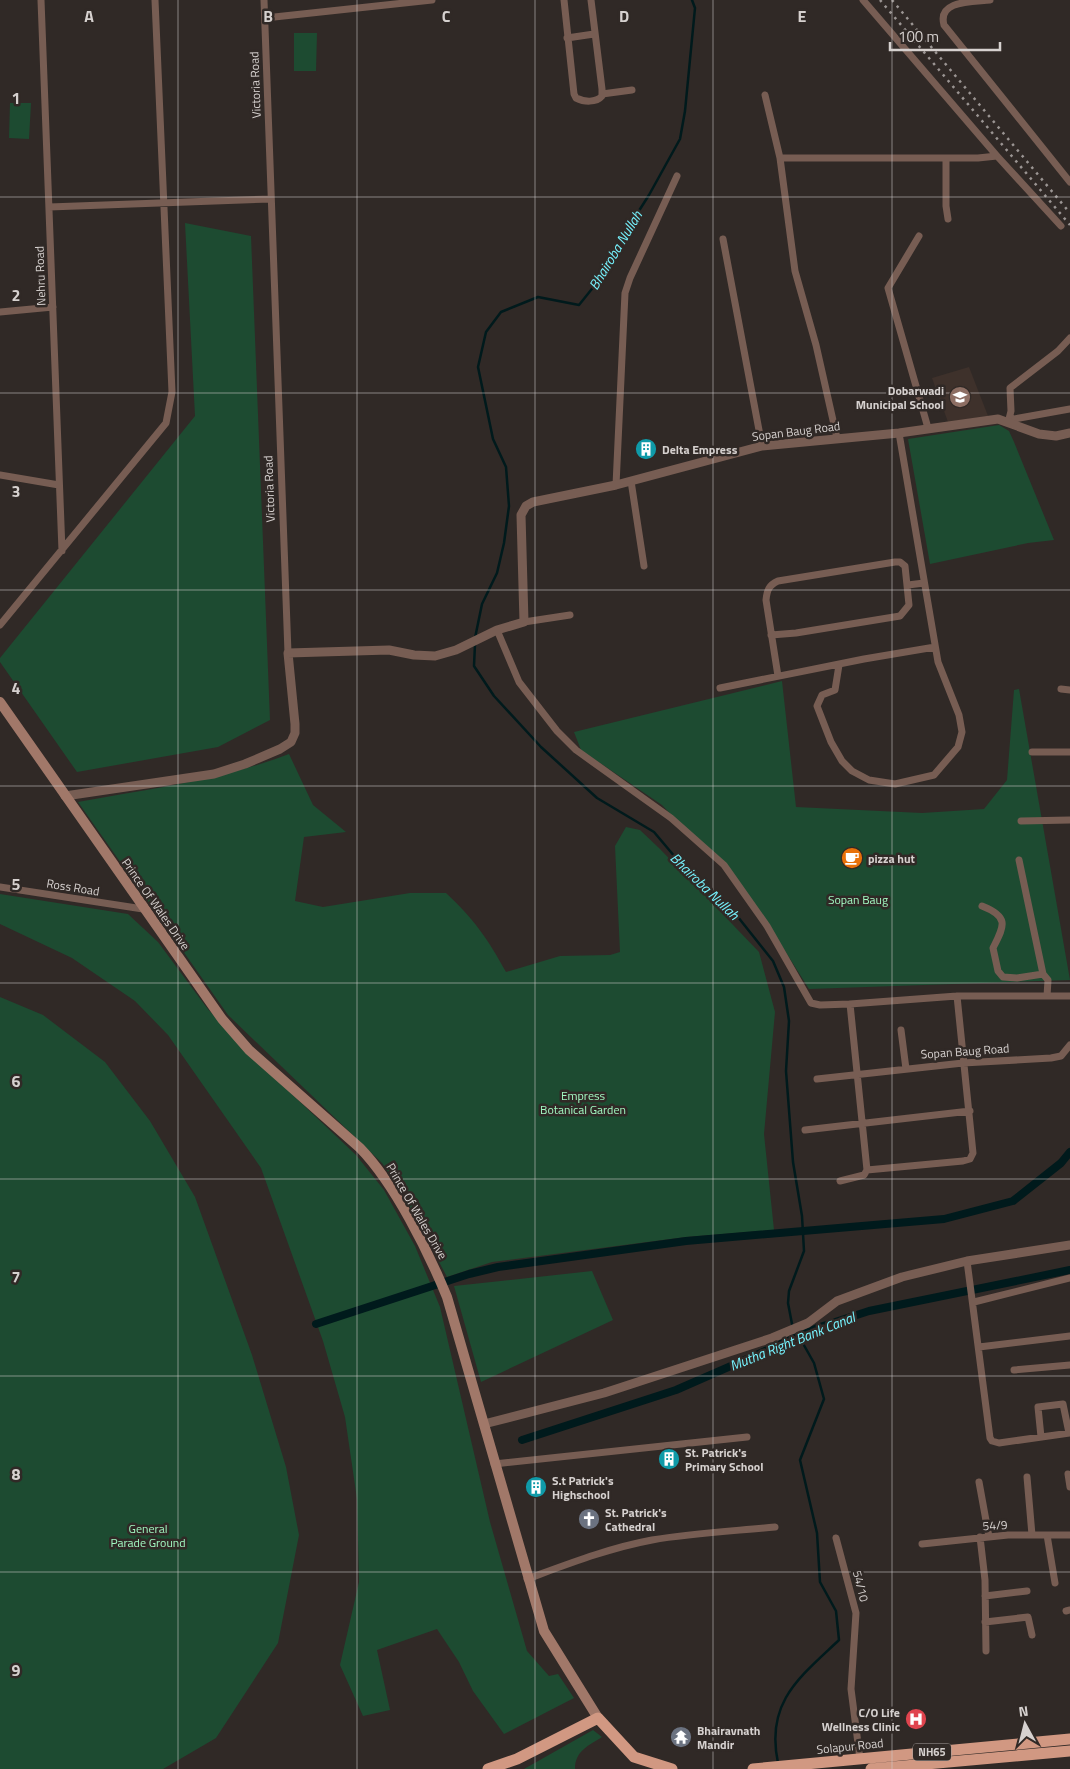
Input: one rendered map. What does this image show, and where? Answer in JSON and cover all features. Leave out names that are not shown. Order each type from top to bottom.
[{"type":"highway","points":[[488,1769],[517,1759],[598,1718],[634,1757],[652,1766],[672,1769]]},
{"type":"highway","name":"Solapur Road","points":[[753,1769],[1070,1739]]},
{"type":"highway","name":"Solapur Road","points":[[871,1769],[953,1765],[1070,1751]]},
{"type":"highway","points":[[510,1769],[517,1759]]},
{"type":"main road","name":"Prince Of Wales Drive","points":[[0,702],[143,909],[222,1019],[249,1050],[375,1164],[436,1272],[447,1297],[527,1579],[544,1631],[598,1718]]},
{"type":"street","name":"Nehru Road","points":[[41,0],[62,551]]},
{"type":"street","points":[[0,625],[166,423],[170,410],[172,392],[155,0]]},
{"type":"street","name":"Victoria Road","points":[[64,796],[214,774],[245,764],[291,742],[295,733],[288,653],[264,0]]},
{"type":"street","points":[[265,18],[432,0]]},
{"type":"street","points":[[564,0],[567,38],[576,98],[594,101],[599,99],[602,94],[591,0]]},
{"type":"street","points":[[863,0],[997,156],[1061,226]]},
{"type":"street","points":[[990,0],[950,5],[945,10],[942,18],[944,25],[1070,182]]},
{"type":"street","points":[[567,38],[594,34]]},
{"type":"street","points":[[602,94],[632,90]]},
{"type":"street","points":[[765,95],[780,158],[795,271],[816,345],[836,438]]},
{"type":"street","points":[[780,158],[946,158],[997,156]]},
{"type":"street","points":[[946,158],[946,206],[948,219]]},
{"type":"street","points":[[616,485],[625,293],[630,278],[677,176]]},
{"type":"street","points":[[49,207],[271,199]]},
{"type":"street","points":[[919,236],[888,288],[928,428]]},
{"type":"street","points":[[723,239],[762,446]]},
{"type":"street","points":[[0,312],[52,307]]},
{"type":"street","points":[[1007,420],[1012,411],[1010,388],[1058,351],[1070,338]]},
{"type":"street","points":[[1007,420],[1070,409]]},
{"type":"street","name":"Sopan Baug Road","points":[[524,622],[521,515],[522,511],[532,502],[616,485],[762,446],[899,433],[998,419],[1007,420],[1039,434],[1056,436],[1070,433]]},
{"type":"street","points":[[839,665],[835,690],[822,695],[817,706],[831,742],[842,761],[852,771],[870,780],[895,784],[934,776],[958,746],[962,732],[959,715],[941,673],[935,647],[899,433]]},
{"type":"street","points":[[0,475],[59,485]]},
{"type":"street","points":[[631,481],[644,566]]},
{"type":"street","points":[[772,634],[796,633],[900,616],[909,605],[905,566],[900,562],[895,562],[778,581],[767,590],[766,600],[778,676]]},
{"type":"street","points":[[908,585],[924,583]]},
{"type":"street","points":[[288,653],[389,650],[423,656],[444,654],[497,630],[524,622],[570,615]]},
{"type":"street","points":[[497,630],[519,682],[562,736],[583,756],[671,818],[724,865],[767,926],[811,1003],[820,1005],[850,1004],[957,996],[1070,996]]},
{"type":"street","points":[[720,688],[935,647]]},
{"type":"street","points":[[1061,689],[1070,690]]},
{"type":"street","points":[[1032,752],[1070,752]]},
{"type":"street","points":[[1021,821],[1070,820]]},
{"type":"street","points":[[1019,860],[1043,974],[1048,980],[1046,996]]},
{"type":"street","name":"Ross Road","points":[[0,887],[143,909]]},
{"type":"street","points":[[982,906],[996,911],[1001,918],[1003,931],[993,948],[998,971],[1003,977],[1017,978],[1043,974]]},
{"type":"street","points":[[840,1181],[864,1174],[868,1170],[970,1159],[974,1146],[963,1063],[957,996]]},
{"type":"street","points":[[850,1004],[861,1124],[868,1170]]},
{"type":"street","points":[[901,1030],[906,1069]]},
{"type":"street","name":"Sopan Baug Road","points":[[817,1079],[963,1063],[1051,1058],[1061,1056],[1070,1045]]},
{"type":"street","points":[[805,1130],[970,1110]]},
{"type":"street","points":[[484,1424],[604,1393],[772,1338],[808,1323],[837,1301],[858,1291],[902,1277],[968,1266],[1070,1245]]},
{"type":"street","points":[[968,1266],[974,1299],[989,1432],[992,1441],[1041,1437],[1069,1433],[1063,1404],[1038,1407],[1041,1437]]},
{"type":"street","points":[[974,1299],[1070,1278]]},
{"type":"street","points":[[979,1347],[1070,1336]]},
{"type":"street","points":[[1014,1370],[1070,1366]]},
{"type":"street","points":[[494,1464],[747,1437]]},
{"type":"street","points":[[1068,1474],[1070,1487]]},
{"type":"street","points":[[1027,1477],[1032,1535]]},
{"type":"street","points":[[979,1482],[989,1537]]},
{"type":"street","points":[[527,1579],[581,1559],[651,1541],[698,1534],[775,1527]]},
{"type":"street","points":[[1047,1535],[1055,1583]]},
{"type":"street","name":"54/9","points":[[922,1544],[980,1537],[1070,1535]]},
{"type":"street","points":[[980,1537],[985,1596],[986,1652]]},
{"type":"street","name":"54/10","points":[[836,1538],[856,1612],[852,1656],[852,1696],[859,1738],[860,1759]]},
{"type":"street","points":[[985,1596],[1027,1591]]},
{"type":"street","points":[[985,1622],[1028,1616],[1032,1635]]},
{"type":"shaded area","name":"Dobarwadi Municipal School","points":[[969,367],[988,416],[948,422],[932,378]]},
{"type":"green space","points":[[294,33],[317,33],[316,71],[294,71]]},
{"type":"green space","points":[[10,103],[31,103],[29,139],[9,138]]},
{"type":"green space","points":[[185,223],[251,236],[270,720],[218,747],[77,772],[0,662],[0,658],[195,416]]},
{"type":"green space","points":[[999,425],[1009,431],[1054,540],[1028,543],[930,564],[908,439]]},
{"type":"green space","name":"Sopan Baug","points":[[782,681],[796,807],[922,813],[984,809],[1007,780],[1014,690],[1019,689],[1070,980],[809,989],[765,919],[722,862],[684,828],[662,805],[581,750],[574,732]]},
{"type":"green space","name":"Empress Botanical Garden","points":[[289,754],[313,805],[346,832],[304,837],[295,901],[323,907],[410,893],[446,893],[479,930],[493,949],[506,972],[560,956],[610,955],[620,952],[615,846],[626,827],[640,830],[660,849],[759,952],[775,1012],[764,1134],[774,1230],[686,1237],[492,1262],[447,1277],[403,1194],[382,1163],[228,1015],[78,802],[211,777],[237,771]]},
{"type":"green space","points":[[0,894],[128,914],[158,942],[207,1008],[241,1046],[356,1155],[384,1190],[415,1246],[440,1307],[490,1522],[527,1651],[549,1676],[558,1674],[574,1698],[504,1734],[473,1691],[459,1662],[437,1629],[377,1650],[390,1710],[363,1716],[340,1665],[359,1582],[357,1499],[345,1417],[323,1341],[261,1168],[168,1035],[135,1001],[72,958],[0,924]]},
{"type":"green space","name":"General Parade Ground","points":[[0,997],[43,1015],[105,1062],[150,1121],[195,1197],[252,1355],[286,1467],[299,1535],[278,1643],[216,1738],[163,1769],[0,1769]]},
{"type":"green space","points":[[592,1271],[613,1320],[481,1382],[454,1286]]},
{"type":"green space","points":[[593,1730],[602,1737],[587,1746],[580,1753],[575,1769],[524,1769]]},
{"type":"waterway","name":"Bhairoba Nullah","points":[[475,638],[482,604],[497,573],[504,543],[509,506],[506,467],[493,439],[478,367],[486,332],[501,312],[538,297],[579,305],[603,275],[621,239],[649,195],[680,139],[685,111],[695,8],[692,0]]},
{"type":"waterway","name":"Bhairoba Nullah","points":[[475,644],[474,666],[494,696],[541,747],[597,798],[654,832],[686,870],[730,907],[773,961],[784,987],[789,1021],[786,1071],[793,1162],[802,1216],[804,1251],[789,1291],[788,1303],[792,1324],[814,1363],[824,1399],[800,1460],[817,1533],[820,1582],[836,1611],[839,1640],[799,1679],[781,1707],[775,1742],[778,1763]]},
{"type":"waterway","points":[[316,1324],[469,1274],[498,1267],[686,1241],[944,1219],[1013,1201],[1061,1163],[1070,1152]]},
{"type":"waterway","name":"Mutha Right Bank Canal","points":[[522,1440],[676,1390],[820,1327],[869,1311],[1070,1270]]},
{"type":"railway","points":[[880,0],[1070,225]]},
{"type":"railway","points":[[892,0],[1070,213]]},
{"type":"place","name":"Dobarwadi Municipal School","points":[[960,397]]},
{"type":"place","name":"Delta Empress","points":[[646,449]]},
{"type":"place","name":"pizza hut","points":[[852,858]]},
{"type":"place","name":"St. Patrick's Primary School","points":[[669,1459]]},
{"type":"place","name":"S.t Patrick's Highschool","points":[[536,1487]]},
{"type":"place","name":"St. Patrick's Cathedral","points":[[589,1519]]},
{"type":"place","name":"C/O Life Wellness Clinic","points":[[916,1719]]},
{"type":"place","name":"Bhairavnath Mandir","points":[[681,1737]]}]
